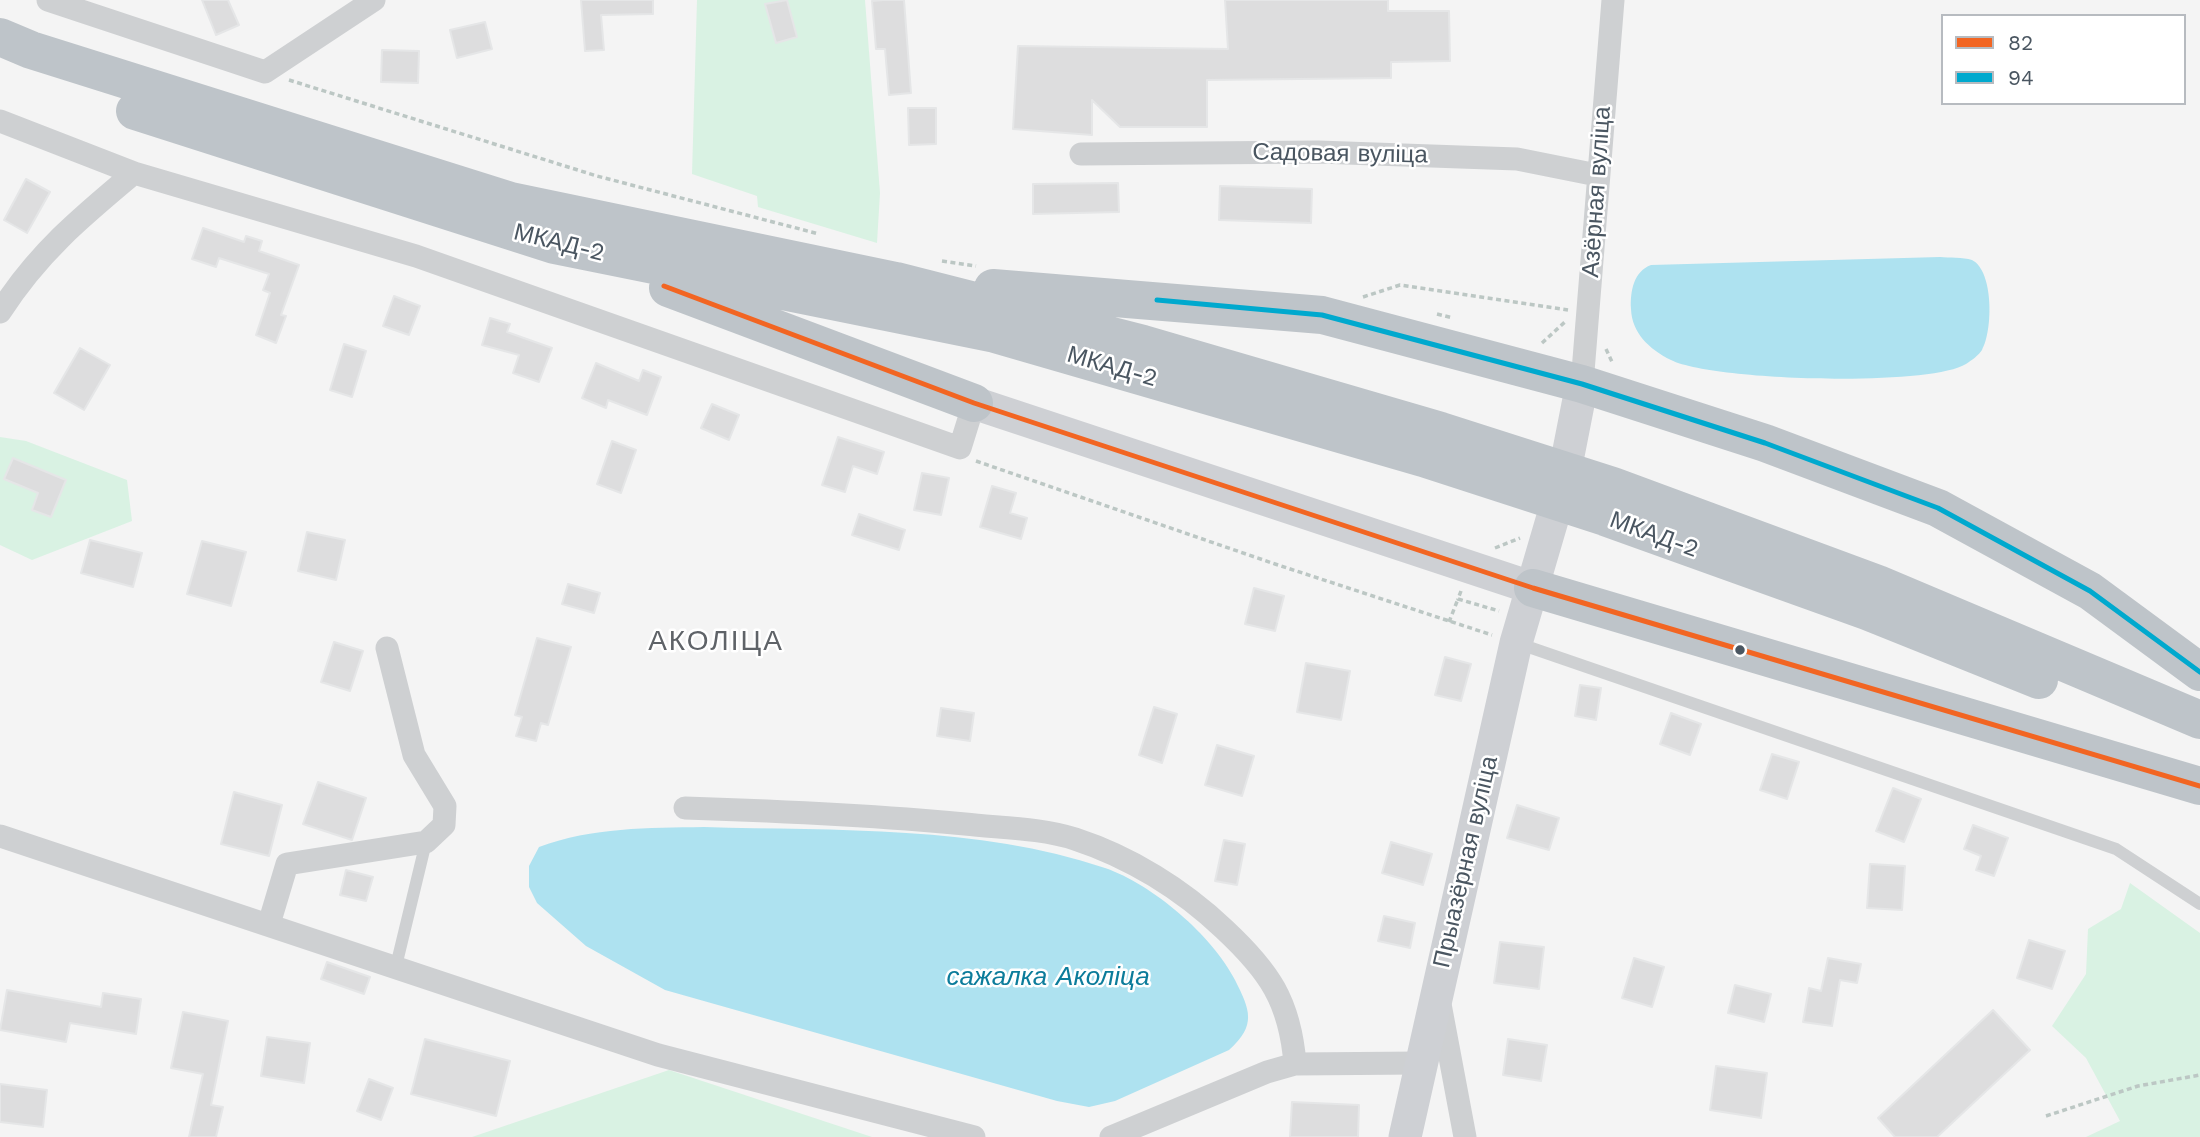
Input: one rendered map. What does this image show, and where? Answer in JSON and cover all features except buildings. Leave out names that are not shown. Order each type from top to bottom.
[{"type":"highway","points":[[0,37],[31,50],[511,201],[896,281],[1143,344],[1609,502],[1878,584],[2200,720]]},
{"type":"highway","name":"МКАД-2","points":[[0,66],[554,245],[995,334],[1397,450],[1526,474]]},
{"type":"highway","points":[[554,245],[974,403]]},
{"type":"highway","points":[[896,281],[1100,295],[1322,316],[1582,384],[1765,443],[1938,508],[2090,591],[2200,672]]},
{"type":"highway","name":"МКАД-2","points":[[1609,502],[1867,611],[2150,725],[2200,749]]},
{"type":"highway","points":[[1533,588],[2200,786]]},
{"type":"street","points":[[60,1],[265,72],[374,0]]},
{"type":"street","name":"Азёрная вуліца","points":[[1582,384],[1613,0]]},
{"type":"street","points":[[0,121],[134,173],[416,256],[960,449],[974,403],[1533,588]]},
{"type":"street","name":"Садовая вуліца","points":[[1081,154],[1318,152],[1517,159],[1597,176]]},
{"type":"street","points":[[0,312],[20,281],[60,234],[134,173]]},
{"type":"street","name":"Прыазёрная вуліца","points":[[1405,1137],[1509,640],[1533,588],[1573,438],[1582,384]]},
{"type":"street","points":[[269,924],[287,864],[426,842],[444,825],[444,806],[414,755],[387,648]]},
{"type":"street","points":[[685,808],[906,818],[1027,831],[1073,839],[1121,857],[1208,914],[1250,953],[1279,994],[1292,1028],[1295,1064]]},
{"type":"street","points":[[0,836],[658,1055],[974,1137]]},
{"type":"street","points":[[1438,988],[1465,1137]]},
{"type":"street","points":[[1111,1137],[1267,1072],[1295,1064],[1420,1063]]},
{"type":"lane","points":[[1509,640],[2116,849],[2200,904]]},
{"type":"lane","points":[[396,966],[426,842]]},
{"type":"path","points":[[265,72],[597,176],[826,235]]},
{"type":"path","points":[[934,260],[988,268]]},
{"type":"path","points":[[1357,299],[1399,285],[1588,313]]},
{"type":"path","points":[[960,449],[980,464],[1509,640]]},
{"type":"path","points":[[1449,622],[1458,599]]},
{"type":"path","points":[[2046,1116],[2138,1086],[2200,1075]]},
{"type":"green space","points":[[697,0],[865,0],[880,193],[877,243],[758,207],[757,196],[692,174]]},
{"type":"green space","points":[[0,437],[26,441],[127,480],[132,521],[32,560],[0,545]]},
{"type":"green space","points":[[2130,883],[2200,933],[2200,1137],[2086,1137],[2120,1121],[2086,1058],[2052,1026],[2086,974],[2088,929],[2121,909]]},
{"type":"green space","points":[[669,1070],[872,1137],[472,1137]]},
{"type":"water","points":[[1940,257],[1968,259],[1979,266],[1988,288],[1989,302],[1988,329],[1982,350],[1966,364],[1944,371],[1867,378],[1773,377],[1729,373],[1671,360],[1643,339],[1632,318],[1634,282],[1645,268],[1651,265]]},
{"type":"water","name":"сажалка Аколіца","points":[[641,828],[856,830],[957,837],[1056,854],[1105,868],[1142,886],[1197,929],[1225,963],[1235,980],[1247,1009],[1247,1025],[1244,1033],[1229,1050],[1115,1101],[1089,1107],[1057,1101],[665,990],[586,946],[537,903],[529,887],[529,866],[539,847],[559,840]]},
{"type":"transit line","name":"82","points":[[664,286],[974,403],[1533,588],[2200,786]]},
{"type":"transit line","name":"94","points":[[1157,300],[1322,315],[1582,384],[1765,443],[1938,508],[2090,591],[2200,672]]},
{"type":"district","name":"АКОЛІЦА","points":[[716,642]]}]
